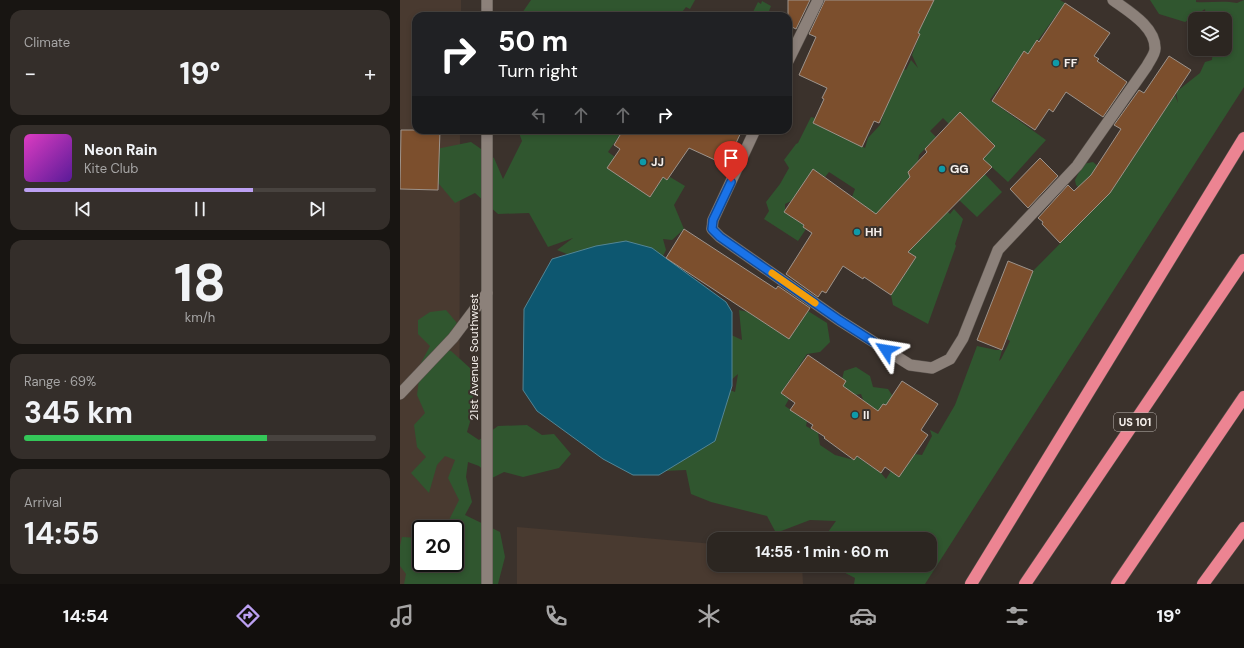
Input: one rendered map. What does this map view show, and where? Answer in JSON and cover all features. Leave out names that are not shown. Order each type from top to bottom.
[{"type":"highway","points":[[971,584],[1244,138]]},
{"type":"highway","name":"US 101","points":[[1025,584],[1244,260]]},
{"type":"highway","points":[[1118,584],[1244,397]]},
{"type":"highway","points":[[1203,584],[1244,528]]},
{"type":"street","points":[[487,0],[487,12]]},
{"type":"street","points":[[792,53],[818,0]]},
{"type":"street","points":[[753,134],[713,220],[712,229],[720,237],[839,320],[910,365],[932,368],[950,359],[963,338],[998,250],[1078,166],[1147,66],[1155,50],[1152,35],[1141,21],[1113,0]]},
{"type":"street","name":"21st Avenue Southwest","points":[[487,134],[487,584]]},
{"type":"street","points":[[400,394],[453,338],[487,293]]},
{"type":"shaded area","points":[[400,0],[461,0],[461,12],[412,12],[412,134],[460,134],[459,520],[412,520],[412,572],[459,572],[459,584],[400,584]]},
{"type":"shaded area","points":[[517,527],[707,543],[707,572],[802,572],[803,584],[517,584]]},
{"type":"green space","points":[[531,0],[695,0],[690,9],[686,7],[682,12],[523,12]]},
{"type":"green space","points":[[934,0],[1060,0],[1065,3],[1028,54],[1024,52],[990,100],[1046,140],[1008,182],[983,159],[995,146],[949,124],[943,118],[930,131],[936,137],[919,155],[918,161],[908,172],[910,177],[950,214],[954,209],[963,219],[955,244],[956,246],[928,324],[893,305],[891,295],[916,257],[907,251],[898,231],[852,197],[855,189],[829,172],[825,177],[813,169],[793,200],[785,204],[785,212],[804,225],[803,227],[806,229],[798,241],[764,219],[769,211],[766,202],[780,184],[789,168],[784,160],[798,143],[811,117],[815,118],[813,123],[865,148],[868,138],[880,125],[884,112],[904,69],[906,70],[911,60],[918,68],[912,55],[920,34],[912,30]]},
{"type":"green space","points":[[1150,0],[1196,0],[1196,2],[1237,3],[1244,0],[1244,87],[937,565],[937,532],[828,532],[836,521],[810,520],[775,532],[767,516],[711,502],[691,494],[686,470],[663,471],[727,389],[735,392],[738,374],[730,381],[727,333],[742,340],[739,310],[748,312],[789,339],[808,311],[827,323],[830,342],[820,352],[807,354],[781,393],[789,399],[785,406],[807,421],[806,426],[818,433],[820,445],[835,455],[854,460],[856,456],[881,473],[886,479],[891,471],[899,476],[915,454],[922,455],[932,436],[930,430],[938,434],[955,405],[977,346],[1002,350],[999,361],[1001,359],[1010,341],[1007,339],[1033,271],[1104,199],[1175,95],[1178,103],[1176,92],[1200,73],[1205,62],[1212,60],[1212,56],[1232,56],[1232,12],[1205,12],[1205,9],[1200,12],[1188,12],[1188,20],[1185,22],[1159,14]]},
{"type":"green space","points":[[762,1],[771,6],[769,12],[753,12],[758,2],[761,4]]},
{"type":"green space","points":[[519,134],[620,134],[608,152],[615,157],[608,167],[650,197],[663,177],[667,180],[670,177],[685,186],[674,205],[684,229],[672,240],[663,239],[666,250],[656,270],[572,256],[557,250],[573,238],[548,247],[529,213],[498,214],[475,193],[455,203],[434,178],[436,149],[471,142],[494,158],[503,179],[522,141]]},
{"type":"green space","points":[[1093,162],[1108,175],[1092,200],[1076,185],[1075,180],[1083,164]]},
{"type":"green space","points":[[981,170],[1002,192],[977,217],[959,200]]},
{"type":"green space","points":[[446,310],[457,323],[439,349],[451,351],[470,368],[474,408],[467,432],[479,440],[498,426],[527,425],[542,435],[554,434],[571,454],[559,468],[523,477],[504,472],[492,478],[479,466],[468,462],[466,477],[472,502],[465,515],[500,532],[505,557],[498,584],[404,584],[406,574],[400,566],[400,546],[402,537],[412,538],[412,572],[464,572],[464,520],[449,520],[459,500],[448,478],[455,460],[445,456],[437,465],[429,493],[411,473],[426,457],[417,447],[414,425],[425,413],[417,395],[421,363],[430,346],[418,334],[418,320],[430,312]]},
{"type":"green space","points":[[856,367],[870,376],[873,387],[888,389],[894,398],[879,416],[866,407],[861,394],[849,396],[841,383],[844,371]]},
{"type":"green space","points":[[843,572],[933,572],[925,584],[854,584],[855,578]]},
{"type":"water","points":[[626,241],[652,248],[726,302],[732,312],[732,386],[715,441],[659,475],[633,475],[603,459],[537,411],[523,390],[524,309],[552,259],[596,246]]},
{"type":"building","points":[[788,0],[810,0],[796,29],[792,27],[792,12],[788,12]]},
{"type":"building","points":[[825,0],[934,0],[879,123],[874,121],[862,147],[813,123],[824,99],[822,98],[827,88],[799,75],[816,37],[809,34]]},
{"type":"building","name":"FF","points":[[1065,3],[1110,33],[1094,56],[1099,59],[1097,61],[1127,82],[1103,117],[1066,92],[1053,112],[1049,109],[1035,130],[992,101],[1024,51],[1028,54],[1037,40],[1039,42]]},
{"type":"building","points":[[1169,56],[1191,70],[1110,193],[1060,243],[1038,218],[1068,185],[1074,191],[1091,175],[1121,129],[1114,125],[1139,90],[1144,93]]},
{"type":"building","points":[[960,112],[995,146],[983,159],[992,167],[908,252],[916,257],[891,295],[864,277],[863,279],[843,266],[826,293],[822,291],[818,297],[786,274],[812,233],[803,227],[804,225],[784,212],[813,169],[876,214],[910,177],[908,172],[927,152],[925,149]]},
{"type":"building","points":[[401,130],[412,130],[412,134],[440,134],[438,190],[400,189]]},
{"type":"building","name":"JJ","points":[[621,134],[740,134],[726,165],[689,148],[667,180],[663,177],[650,197],[607,168],[620,149],[614,145]]},
{"type":"building","points":[[1040,158],[1058,176],[1028,208],[1010,189]]},
{"type":"building","points":[[684,229],[776,289],[778,286],[810,308],[789,339],[666,258]]},
{"type":"building","points":[[1008,261],[1033,271],[1002,350],[977,340]]},
{"type":"building","name":"II","points":[[808,355],[846,381],[843,386],[878,411],[883,404],[886,405],[902,381],[938,404],[921,430],[928,435],[899,477],[885,467],[881,473],[857,456],[854,460],[811,428],[813,425],[790,410],[795,403],[781,393]]},
{"type":"slow traffic","points":[[772,273],[815,303]]},
{"type":"place","name":"FF","points":[[1056,63]]},
{"type":"place","name":"JJ","points":[[643,162]]},
{"type":"place","name":"GG","points":[[942,169]]},
{"type":"place","name":"HH","points":[[857,232]]},
{"type":"place","name":"II","points":[[855,415]]},
{"type":"route","points":[[731,182],[713,220],[712,229],[720,237],[839,320],[886,350]]}]
